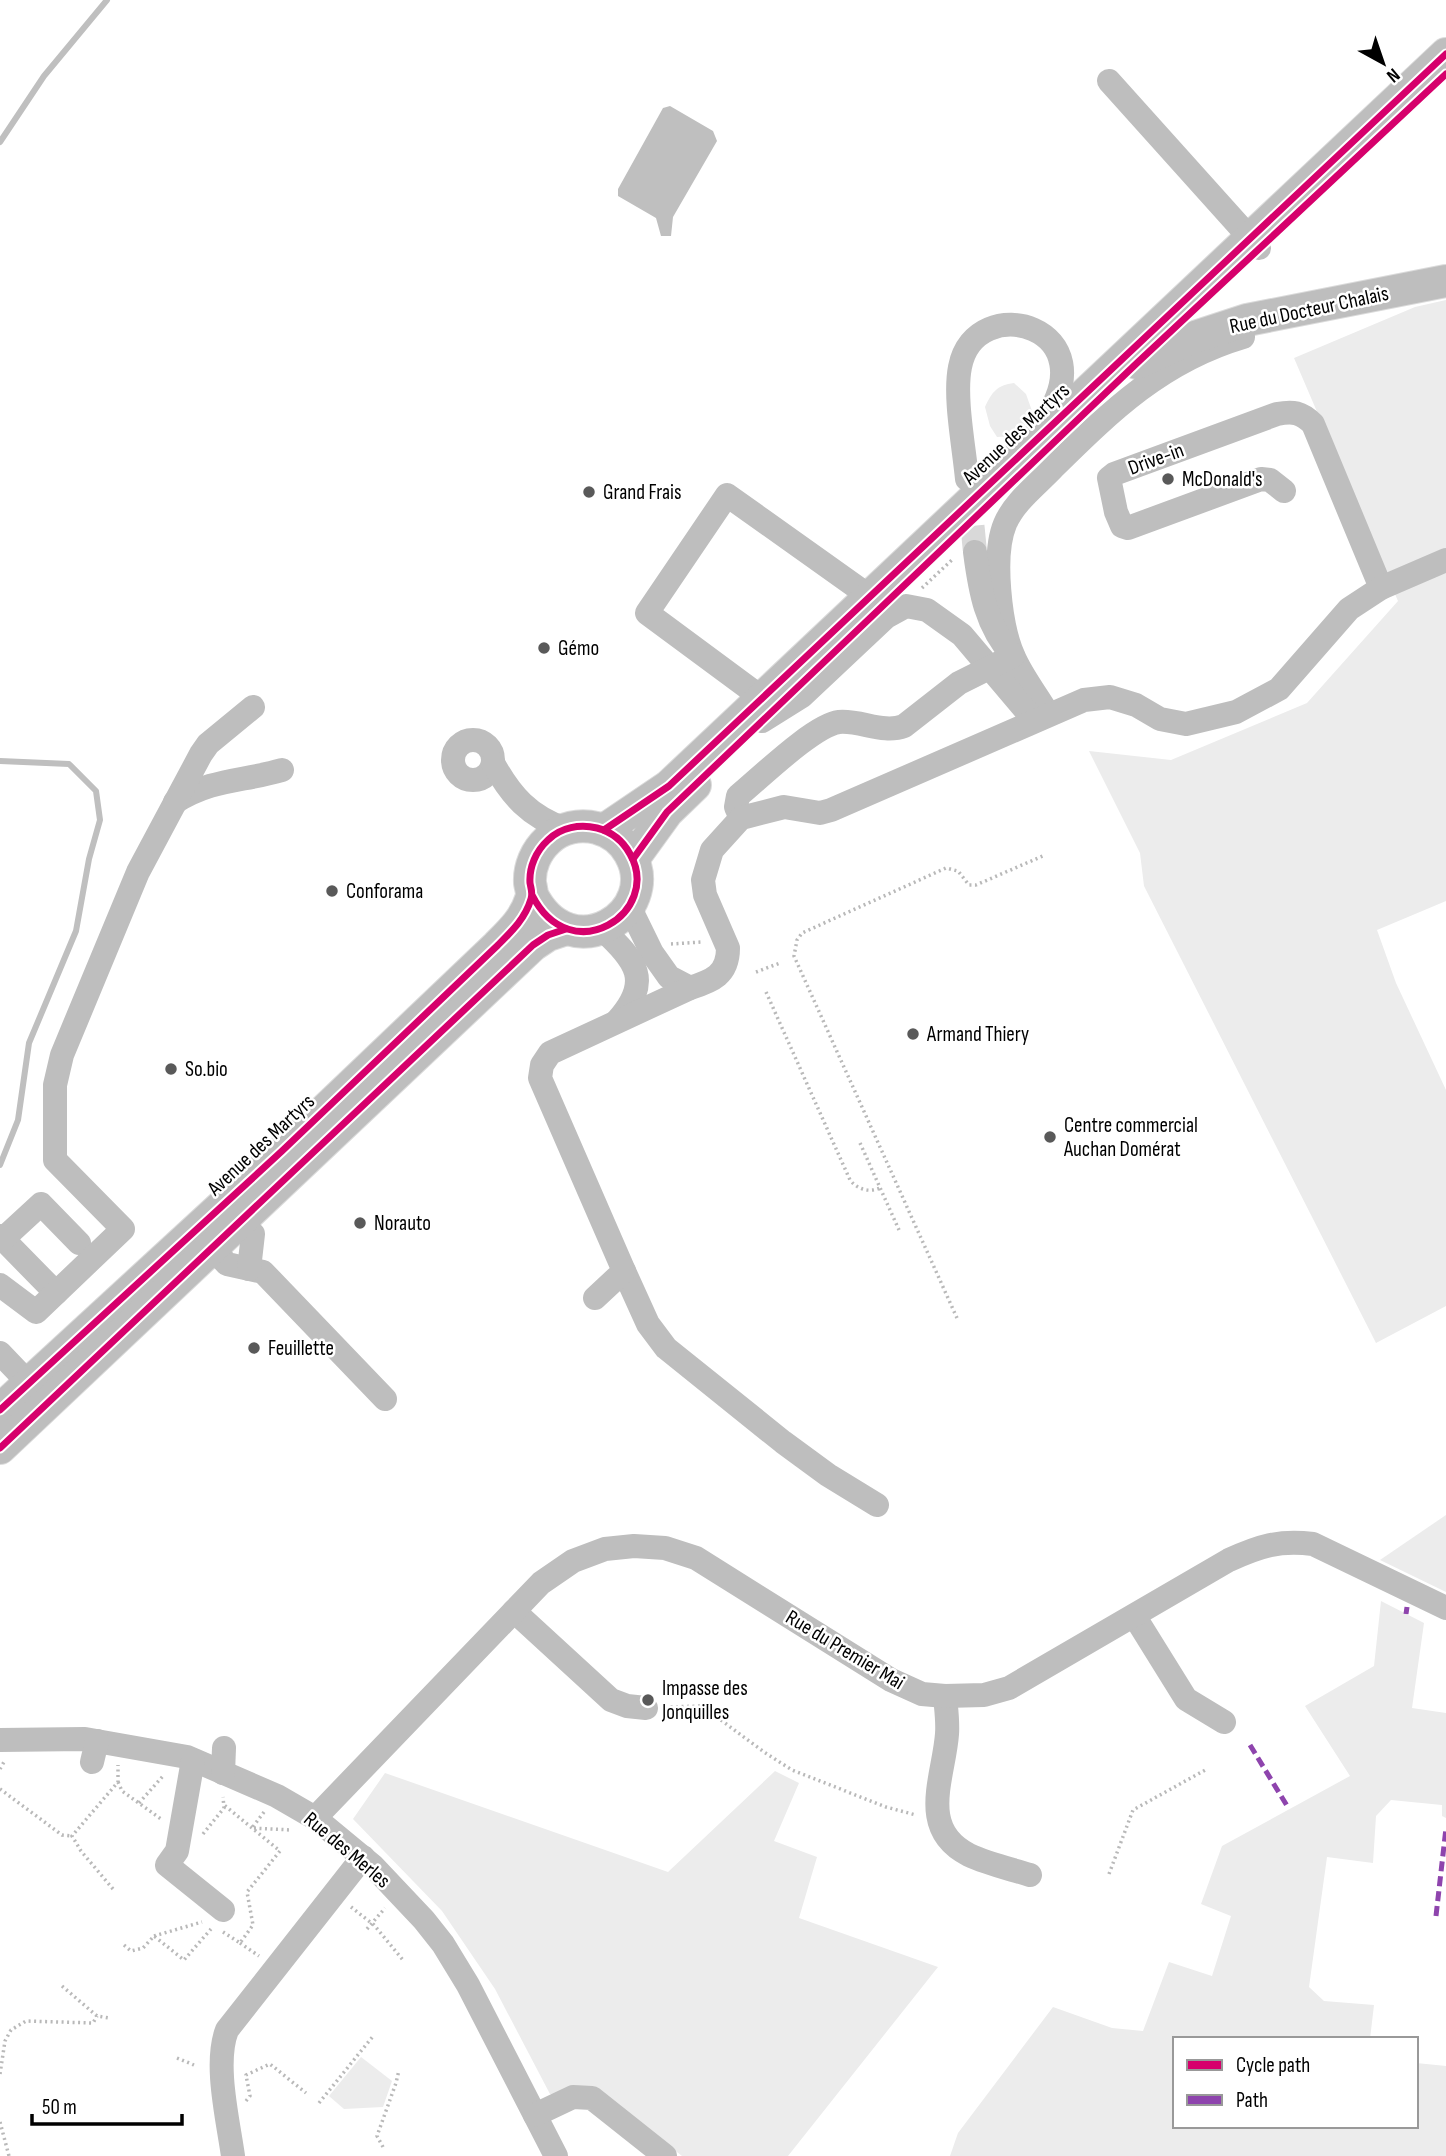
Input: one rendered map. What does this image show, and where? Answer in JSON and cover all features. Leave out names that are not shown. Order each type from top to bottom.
[{"type":"main road","name":"Avenue des Martyrs","points":[[604,830],[669,786],[762,709],[1136,363],[1446,54]]},
{"type":"main road","name":"Avenue des Martyrs","points":[[633,859],[667,812],[869,596],[1254,243],[1446,74]]},
{"type":"main road","name":"Rue du Docteur Chalais","points":[[1136,363],[1189,340],[1247,320],[1439,282]]},
{"type":"main road","points":[[578,826],[604,830],[626,847],[633,859],[637,875],[635,891],[629,906],[618,920],[602,929],[578,932],[566,929],[551,921],[540,910],[532,895],[530,883],[534,859],[546,841],[565,829],[578,826]]},
{"type":"main road","name":"Avenue des Martyrs","points":[[0,1448],[38,1393],[282,1152],[497,946],[527,912],[532,895]]},
{"type":"main road","name":"Avenue des Martyrs","points":[[0,1410],[38,1393],[212,1248],[533,945],[548,935],[566,929]]},
{"type":"street","points":[[1109,81],[1254,243]]},
{"type":"street","points":[[1041,717],[1013,656],[1001,611],[999,575],[1004,525],[1015,506],[1122,404],[1152,379],[1191,356],[1279,326],[1356,313],[1439,282]]},
{"type":"street","points":[[967,478],[958,383],[960,365],[970,344],[978,336],[989,329],[1011,323],[1031,328],[1043,335],[1053,346],[1060,357],[1062,383],[1050,413],[1008,466]]},
{"type":"street","name":"Drive-in","points":[[1284,491],[1270,480],[1261,479],[1128,528],[1122,526],[1116,512],[1109,478],[1277,414],[1292,412],[1305,415],[1313,424],[1381,588]]},
{"type":"street","points":[[869,596],[727,495],[647,613],[762,709],[802,696],[886,617],[906,606],[928,610],[953,627],[989,668],[1041,717]]},
{"type":"street","points":[[969,551],[991,624],[1000,641],[1013,656]]},
{"type":"street","points":[[877,1505],[828,1475],[666,1348],[648,1324],[624,1271],[540,1078],[542,1065],[550,1054],[690,988],[713,980],[728,957],[727,948],[705,895],[703,880],[712,850],[741,818],[783,807],[820,813],[831,810],[1084,700],[1110,697],[1136,705],[1160,719],[1186,724],[1236,712],[1279,690],[1349,609],[1381,588],[1446,560]]},
{"type":"street","points":[[959,683],[969,668],[967,641]]},
{"type":"street","points":[[741,818],[736,807],[738,796],[826,725],[852,722],[896,729],[904,726],[959,683],[1013,656]]},
{"type":"street","points":[[0,1285],[36,1312],[122,1229],[55,1160],[55,1085],[62,1055],[138,872],[175,802],[208,744],[253,707]]},
{"type":"street","points":[[175,802],[209,785],[257,778],[282,770]]},
{"type":"street","points":[[534,859],[532,837],[525,822],[487,770],[542,821],[565,829]]},
{"type":"street","points":[[629,906],[652,953],[669,977],[690,988]]},
{"type":"street","points":[[602,929],[625,951],[635,971],[638,989],[631,1006],[617,1022]]},
{"type":"street","points":[[249,1269],[253,1234],[240,1221],[282,1152]]},
{"type":"street","points":[[56,1293],[2,1238],[41,1204],[79,1243]]},
{"type":"street","points":[[212,1248],[227,1264],[263,1272],[385,1399]]},
{"type":"street","points":[[595,1297],[624,1271]]},
{"type":"street","points":[[0,1353],[38,1393]]},
{"type":"street","name":"Rue du Premier Mai","points":[[307,1825],[541,1583],[573,1561],[606,1549],[634,1546],[665,1548],[696,1558],[891,1680],[922,1695],[984,1695],[1009,1688],[1229,1560],[1259,1546],[1289,1541],[1313,1544],[1446,1608]]},
{"type":"street","points":[[514,1611],[611,1700],[627,1706],[646,1708]]},
{"type":"street","points":[[1135,1617],[1186,1699],[1224,1722]]},
{"type":"street","points":[[946,1696],[947,1734],[937,1792],[940,1826],[951,1842],[969,1855],[1030,1875]]},
{"type":"street","name":"Rue des Merles","points":[[0,1740],[193,1760],[223,1784],[277,1796],[307,1825],[363,1857],[425,1920],[443,1944],[468,1985],[535,2115],[549,2154]]},
{"type":"street","points":[[223,1784],[224,1748]]},
{"type":"street","points":[[193,1760],[177,1851],[167,1865],[219,1918]]},
{"type":"street","points":[[233,2156],[221,2049],[227,2030],[363,1857]]},
{"type":"street","points":[[535,2115],[573,2097],[592,2098],[665,2156]]},
{"type":"path","points":[[912,597],[969,551]]},
{"type":"path","points":[[957,1318],[794,956],[795,947],[802,933],[946,869],[958,871],[969,885],[976,885],[1045,855]]},
{"type":"path","points":[[670,944],[706,941]]},
{"type":"path","points":[[756,972],[780,963]]},
{"type":"path","points":[[766,992],[850,1180],[858,1188],[874,1191],[880,1188]]},
{"type":"path","points":[[860,1143],[899,1230]]},
{"type":"path","points":[[646,1708],[702,1706],[792,1770],[886,1807],[939,1818]]},
{"type":"path","points":[[118,1760],[118,1782],[122,1791],[167,1824]]},
{"type":"path","points":[[1109,1874],[1133,1810],[1207,1769]]},
{"type":"path","points":[[139,1803],[169,1770]]},
{"type":"path","points":[[72,1836],[118,1782]]},
{"type":"path","points":[[201,1836],[224,1808],[223,1784]]},
{"type":"path","points":[[0,1789],[62,1835],[72,1836]]},
{"type":"path","points":[[268,1806],[252,1828],[307,1825]]},
{"type":"path","points":[[72,1836],[113,1889]]},
{"type":"path","points":[[344,1901],[372,1923],[403,1960]]},
{"type":"path","points":[[367,1929],[391,1902]]},
{"type":"path","points":[[154,1936],[219,1918]]},
{"type":"path","points":[[240,1943],[266,1961]]},
{"type":"path","points":[[62,1986],[97,2016],[109,2018]]},
{"type":"path","points":[[0,2074],[5,2042],[11,2030],[26,2021],[93,2023],[97,2016]]},
{"type":"path","points":[[319,2103],[374,2035]]},
{"type":"path","points":[[177,2058],[194,2065]]},
{"type":"path","points":[[243,2106],[250,2096],[246,2075],[270,2064],[306,2093]]},
{"type":"path","points":[[383,2147],[377,2136],[399,2070]]},
{"type":"path","points":[[0,2122],[9,2156]]},
{"type":"shaded area","points":[[670,106],[713,131],[717,141],[673,217],[671,236],[661,236],[656,218],[618,196],[618,189],[663,108]]},
{"type":"shaded area","points":[[1446,300],[1446,901],[1377,930],[1396,983],[1446,1090],[1446,1306],[1376,1343],[1144,886],[1140,853],[1089,751],[1171,760],[1307,703],[1398,601],[1294,358],[1415,307]]},
{"type":"shaded area","points":[[1014,383],[1026,394],[1032,411],[1020,432],[997,437],[990,426],[985,407],[996,390],[1003,385]]},
{"type":"shaded area","points":[[1446,1515],[1446,1592],[1380,1560]]},
{"type":"shaded area","points":[[1381,1601],[1424,1623],[1412,1708],[1446,1713],[1446,1818],[1442,1816],[1442,1805],[1391,1800],[1376,1816],[1373,1863],[1327,1857],[1309,1987],[1324,2001],[1374,2005],[1370,2037],[1173,2037],[1173,2128],[1418,2128],[1418,2063],[1446,2066],[1446,2156],[950,2156],[958,2133],[1053,2007],[1112,2028],[1143,2031],[1169,1962],[1212,1976],[1231,1916],[1201,1904],[1222,1846],[1350,1776],[1305,1706],[1374,1666]]},
{"type":"shaded area","points":[[775,1771],[799,1783],[774,1841],[817,1857],[799,1918],[938,1967],[788,2156],[682,2156],[600,2091],[550,2094],[495,1989],[442,1911],[353,1819],[385,1773],[668,1872]]},
{"type":"shaded area","points":[[361,2057],[392,2081],[383,2107],[344,2109],[329,2096]]},
{"type":"waterway","points":[[0,142],[44,76],[107,0]]},
{"type":"waterway","points":[[0,761],[69,764],[96,791],[100,820],[89,859],[76,931],[29,1043],[18,1120],[0,1165]]},
{"type":"tunnel","points":[[969,490],[975,552]]},
{"type":"marked path","points":[[1406,1614],[1407,1607]]},
{"type":"marked path","points":[[1250,1745],[1289,1809]]},
{"type":"marked path","points":[[1436,1916],[1446,1828]]},
{"type":"cycle path","points":[[604,830],[669,786],[1446,54]]},
{"type":"cycle path","points":[[633,859],[667,812],[1137,363],[1446,74]]},
{"type":"cycle path","points":[[0,1410],[282,1151],[507,936],[521,919],[531,899],[530,877],[534,860],[540,849],[553,836],[565,829],[577,827],[591,827],[608,832],[627,849],[637,876],[634,896],[624,913],[608,925],[589,931],[568,929],[549,918],[532,895]]},
{"type":"cycle path","points":[[0,1448],[533,945],[548,935],[566,929]]},
{"type":"place","name":"McDonald's","points":[[1168,479]]},
{"type":"place","name":"Grand Frais","points":[[589,492]]},
{"type":"place","name":"Gémo","points":[[544,648]]},
{"type":"place","name":"Conforama","points":[[332,891]]},
{"type":"place","name":"Armand Thiery","points":[[913,1034]]},
{"type":"place","name":"So.bio","points":[[171,1069]]},
{"type":"place","name":"Centre commercial Auchan Domérat","points":[[1050,1137]]},
{"type":"place","name":"Norauto","points":[[360,1223]]},
{"type":"place","name":"Feuillette","points":[[254,1348]]},
{"type":"place","name":"Impasse des Jonquilles","points":[[648,1700]]}]
